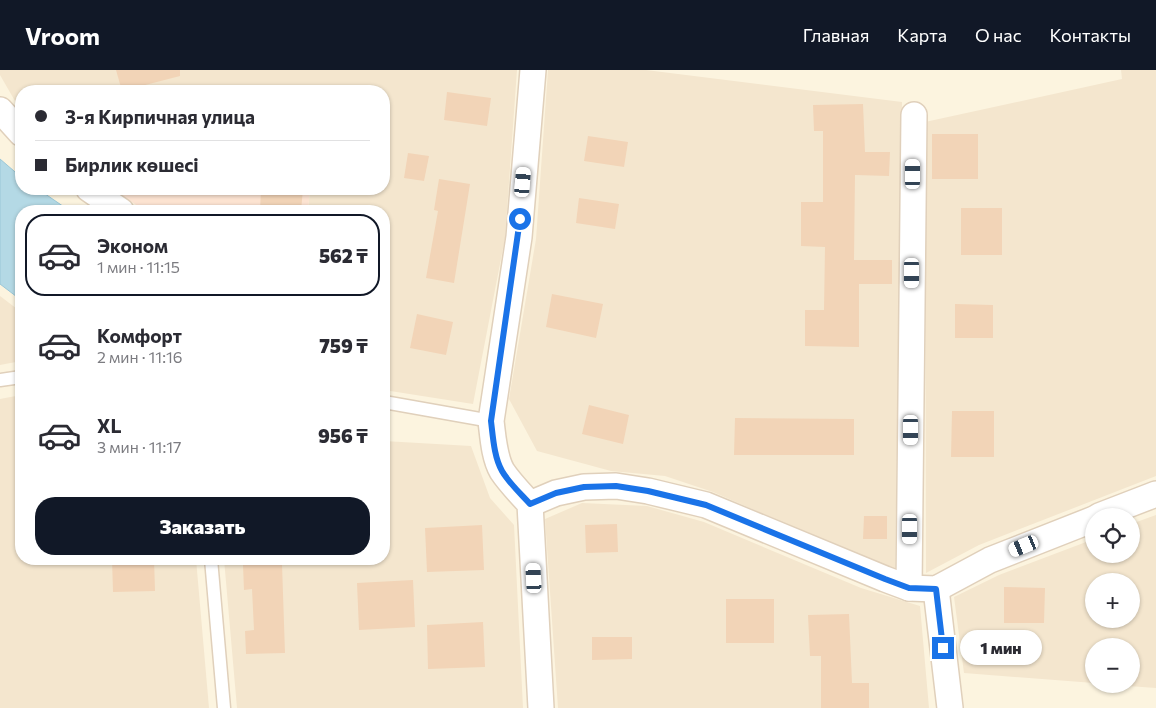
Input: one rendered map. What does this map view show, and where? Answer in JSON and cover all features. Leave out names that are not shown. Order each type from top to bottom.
[{"type":"street","points":[[533,70],[519,237],[491,421],[494,447],[501,469],[530,504],[542,708]]},
{"type":"street","points":[[0,110],[15,126]]},
{"type":"street","points":[[909,588],[914,115]]},
{"type":"street","points":[[98,195],[112,205]]},
{"type":"street","points":[[530,504],[556,493],[584,487],[616,486],[658,494],[706,505],[909,588],[936,589],[990,560],[1085,522]]},
{"type":"street","points":[[1120,508],[1156,494]]},
{"type":"street","points":[[936,589],[950,708]]},
{"type":"lane","points":[[0,380],[15,378]]},
{"type":"lane","points":[[390,403],[491,421]]},
{"type":"lane","points":[[212,565],[224,708]]},
{"type":"shaded area","points":[[0,70],[517,70],[505,238],[473,404],[390,391],[390,205],[309,205],[309,195],[390,195],[390,85],[15,85],[15,101],[0,75]]},
{"type":"shaded area","points":[[548,70],[646,70],[902,102],[895,571],[713,492],[665,476],[611,471],[537,451],[509,399],[536,239]]},
{"type":"shaded area","points":[[1121,70],[1156,70],[1156,476],[979,545],[926,573],[925,122],[1122,79]]},
{"type":"shaded area","points":[[122,195],[309,195],[309,205],[136,205]]},
{"type":"shaded area","points":[[0,296],[15,307],[15,362],[0,365]]},
{"type":"shaded area","points":[[15,396],[15,565],[197,565],[209,708],[0,708],[0,399]]},
{"type":"shaded area","points":[[390,441],[471,446],[490,498],[514,525],[523,708],[237,708],[225,565],[390,565]]},
{"type":"shaded area","points":[[582,503],[647,506],[704,522],[861,588],[920,606],[929,708],[558,708],[545,519]]},
{"type":"shaded area","points":[[1156,515],[1156,688],[1140,687],[1140,638],[1085,638],[1085,682],[964,673],[954,597],[999,575],[1085,542],[1085,563],[1140,563],[1140,521]]},
{"type":"water","points":[[0,159],[15,172],[15,195],[47,195],[61,205],[15,205],[15,295],[0,284]]},
{"type":"building","points":[[116,70],[180,70],[180,76],[145,85],[120,85]]},
{"type":"building","points":[[447,92],[491,98],[487,126],[444,120]]},
{"type":"building","points":[[863,104],[865,152],[890,152],[889,176],[855,175],[854,260],[892,260],[892,284],[859,284],[859,347],[805,346],[805,310],[824,310],[825,247],[801,246],[801,202],[823,202],[823,131],[814,131],[813,105]]},
{"type":"building","points":[[932,134],[978,134],[978,179],[932,179]]},
{"type":"building","points":[[588,136],[628,142],[624,167],[584,161]]},
{"type":"building","points":[[408,153],[429,156],[424,181],[404,178]]},
{"type":"building","points":[[439,179],[470,184],[454,283],[426,278],[438,211],[434,210]]},
{"type":"building","points":[[261,195],[302,195],[302,205],[260,205]]},
{"type":"building","points":[[579,198],[619,204],[615,229],[576,223]]},
{"type":"building","points":[[961,208],[1002,208],[1002,255],[961,255]]},
{"type":"building","points":[[552,294],[603,304],[596,338],[546,327]]},
{"type":"building","points":[[955,304],[993,305],[993,338],[955,338]]},
{"type":"building","points":[[417,314],[453,322],[446,355],[410,348]]},
{"type":"building","points":[[589,405],[629,415],[623,444],[582,434]]},
{"type":"building","points":[[952,411],[994,411],[994,457],[951,457]]},
{"type":"building","points":[[735,418],[854,419],[854,455],[734,455]]},
{"type":"building","points":[[864,516],[887,516],[887,539],[863,539]]},
{"type":"building","points":[[617,524],[618,552],[586,553],[585,525]]},
{"type":"building","points":[[482,525],[484,570],[427,572],[425,528]]},
{"type":"building","points":[[112,565],[154,565],[155,591],[113,592]]},
{"type":"building","points":[[243,565],[282,565],[285,653],[246,654],[245,631],[254,630],[252,589],[244,590]]},
{"type":"building","points":[[413,580],[415,627],[359,630],[357,583]]},
{"type":"building","points":[[1004,587],[1045,588],[1044,623],[1004,623]]},
{"type":"building","points":[[726,599],[774,599],[774,643],[726,643]]},
{"type":"building","points":[[849,614],[852,683],[869,683],[869,708],[821,708],[821,656],[810,656],[808,615]]},
{"type":"building","points":[[483,622],[485,667],[428,669],[427,625]]},
{"type":"building","points":[[592,637],[632,637],[632,659],[592,660]]},
{"type":"route","points":[[520,219],[519,237],[491,421],[494,447],[501,469],[530,504],[556,493],[584,487],[616,486],[648,491],[706,505],[909,588],[936,589],[943,648]]}]
